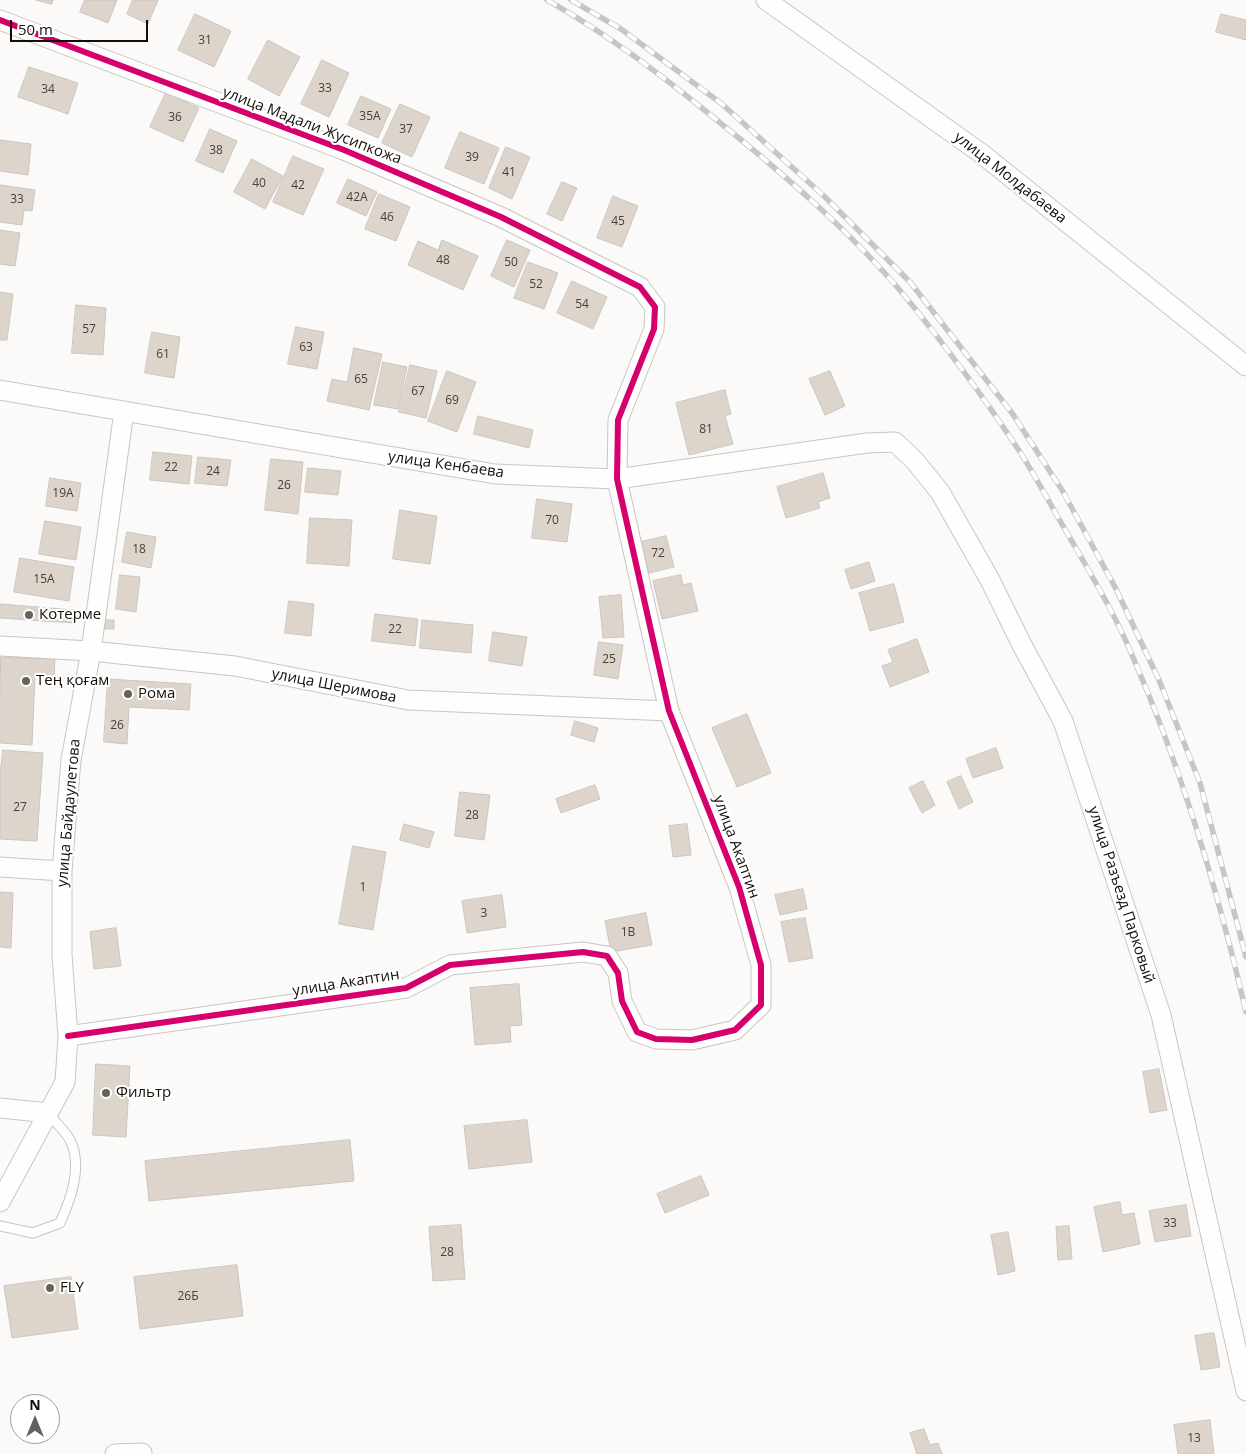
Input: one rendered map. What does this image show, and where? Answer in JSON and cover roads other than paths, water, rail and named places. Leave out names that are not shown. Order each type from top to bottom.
[{"type":"street","name":"улица Молдабаева","points":[[766,0],[982,154],[1246,366]]},
{"type":"street","name":"улица Мадали Жусипкожа","points":[[0,20],[344,150],[501,217],[640,287],[655,307]]},
{"type":"street","name":"улица Акаптин","points":[[68,1036],[406,988],[450,965],[583,952],[607,956],[618,973],[622,1001],[637,1032],[656,1039],[692,1040],[735,1030],[761,1004],[761,965],[739,887],[669,711],[617,479],[618,420],[654,328],[655,307]]},
{"type":"street","name":"улица Кенбаева","points":[[0,390],[494,474],[617,479],[867,443],[895,442]]},
{"type":"street","name":"улица Байдаулетова","points":[[0,1202],[65,1082],[68,1036],[62,956],[62,871],[72,760],[92,651],[124,411]]},
{"type":"street","name":"улица Разъезд Парковый","points":[[895,442],[915,461],[940,492],[990,580],[1063,721],[1161,1015],[1246,1391]]},
{"type":"street","name":"улица Шеримова","points":[[0,646],[92,651],[235,666],[408,700],[669,711]]},
{"type":"street","points":[[0,867],[62,871]]},
{"type":"street","points":[[0,1108],[48,1113]]},
{"type":"street","points":[[115,1454],[142,1453]]},
{"type":"lane","points":[[0,1226],[33,1233],[60,1223],[68,1205],[77,1165],[70,1140],[48,1113]]},
{"type":"railway","points":[[547,0],[611,40],[673,85],[763,158],[837,224],[904,295],[963,370],[1005,429],[1101,592],[1125,639],[1150,698],[1183,786],[1211,876],[1246,1012]]},
{"type":"railway","points":[[571,0],[621,29],[722,104],[824,196],[910,282],[1012,413],[1062,490],[1115,587],[1159,680],[1200,783],[1246,957]]},
{"type":"place","name":"Котерме","points":[[29,615]]},
{"type":"place","name":"Тең қоғам","points":[[26,681]]},
{"type":"place","name":"Рома","points":[[128,694]]},
{"type":"place","name":"Фильтр","points":[[106,1093]]},
{"type":"place","name":"FLY","points":[[50,1288]]}]
